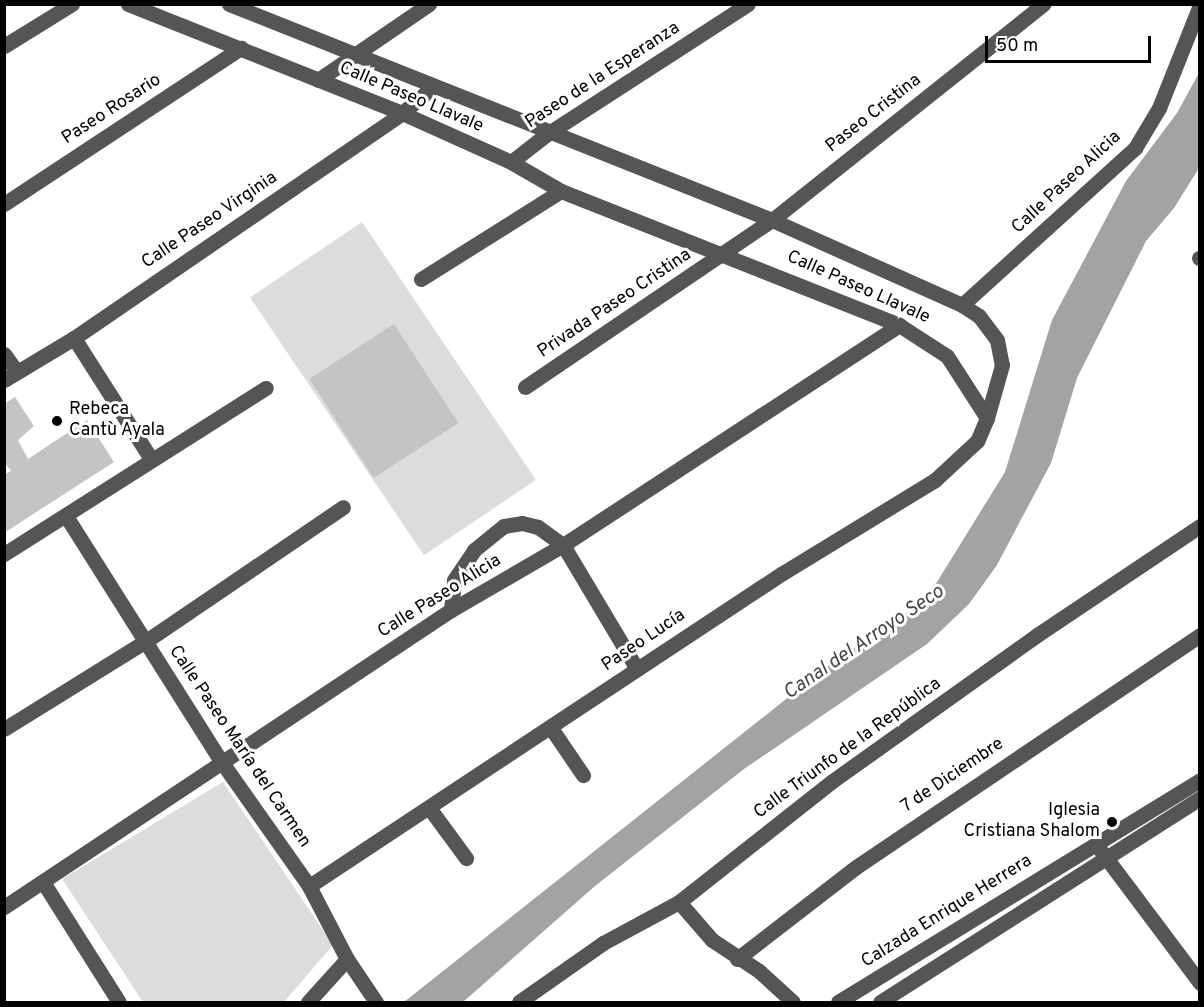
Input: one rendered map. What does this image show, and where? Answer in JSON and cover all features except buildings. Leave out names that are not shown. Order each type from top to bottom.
[{"type":"street","points":[[4,46],[72,4]]},
{"type":"street","name":"Calle Paseo Llavale","points":[[128,4],[402,113],[511,162],[561,191],[726,253],[899,325],[947,356],[987,418]]},
{"type":"street","name":"Calle Paseo Llavale","points":[[229,4],[355,53],[547,134],[772,220],[962,305],[979,316],[999,348],[1002,365],[987,418]]},
{"type":"street","points":[[318,81],[355,53],[429,4]]},
{"type":"street","name":"Paseo de la Esperanza","points":[[511,162],[547,134],[748,4]]},
{"type":"street","name":"Paseo Cristina","points":[[726,253],[772,220],[1044,4]]},
{"type":"street","name":"Calle Paseo Alicia","points":[[962,305],[1135,148],[1159,108],[1200,4]]},
{"type":"street","name":"Paseo Rosario","points":[[4,204],[241,48]]},
{"type":"street","name":"Calle Paseo Virginia","points":[[11,376],[74,338],[402,113],[434,87]]},
{"type":"street","points":[[421,279],[561,191]]},
{"type":"street","name":"Privada Paseo Cristina","points":[[525,387],[726,253]]},
{"type":"street","name":"Calle Paseo Alicia","points":[[4,907],[223,764],[450,610],[563,545],[899,325]]},
{"type":"street","points":[[74,338],[151,459]]},
{"type":"street","points":[[4,354],[11,376]]},
{"type":"street","points":[[4,554],[266,388]]},
{"type":"street","name":"Paseo Lucía","points":[[309,886],[430,809],[637,669],[935,480],[976,441],[987,418]]},
{"type":"street","points":[[4,729],[146,641],[343,507]]},
{"type":"street","name":"Calle Paseo María del Carmen","points":[[66,516],[223,764],[309,886],[347,959],[376,1002]]},
{"type":"street","points":[[450,610],[454,580],[463,563],[504,526],[522,523],[538,527],[563,545],[637,669]]},
{"type":"street","name":"Calle Triunfo de la República","points":[[519,1002],[603,943],[679,902],[841,776],[1200,526]]},
{"type":"street","name":"7 de Diciembre","points":[[737,959],[856,867],[1200,635]]},
{"type":"street","points":[[551,728],[583,775]]},
{"type":"street","name":"Calzada Enrique Herrera","points":[[838,1002],[1200,780]]},
{"type":"street","points":[[880,1002],[1200,798]]},
{"type":"street","points":[[430,809],[466,858]]},
{"type":"street","points":[[1095,843],[1200,983]]},
{"type":"street","points":[[43,882],[119,1002]]},
{"type":"street","points":[[679,902],[712,940],[737,959],[759,971],[793,1002]]},
{"type":"street","points":[[308,1002],[347,959]]},
{"type":"shaded area","points":[[362,222],[536,480],[424,555],[250,297]]},
{"type":"shaded area","points":[[223,782],[333,945],[284,1002],[143,1002],[62,879]]},
{"type":"water","name":"Canal del Arroyo Seco","points":[[1199,73],[1199,168],[1174,208],[1146,241],[1077,378],[1051,463],[997,565],[969,604],[927,644],[744,769],[595,886],[463,1002],[404,1002],[829,665],[911,610],[937,582],[1005,472],[1052,320],[1126,181],[1177,113]]},
{"type":"place","name":"Rebeca Cantù Ayala","points":[[57,421]]},
{"type":"place","name":"Iglesia Cristiana Shalom","points":[[1112,822]]}]
